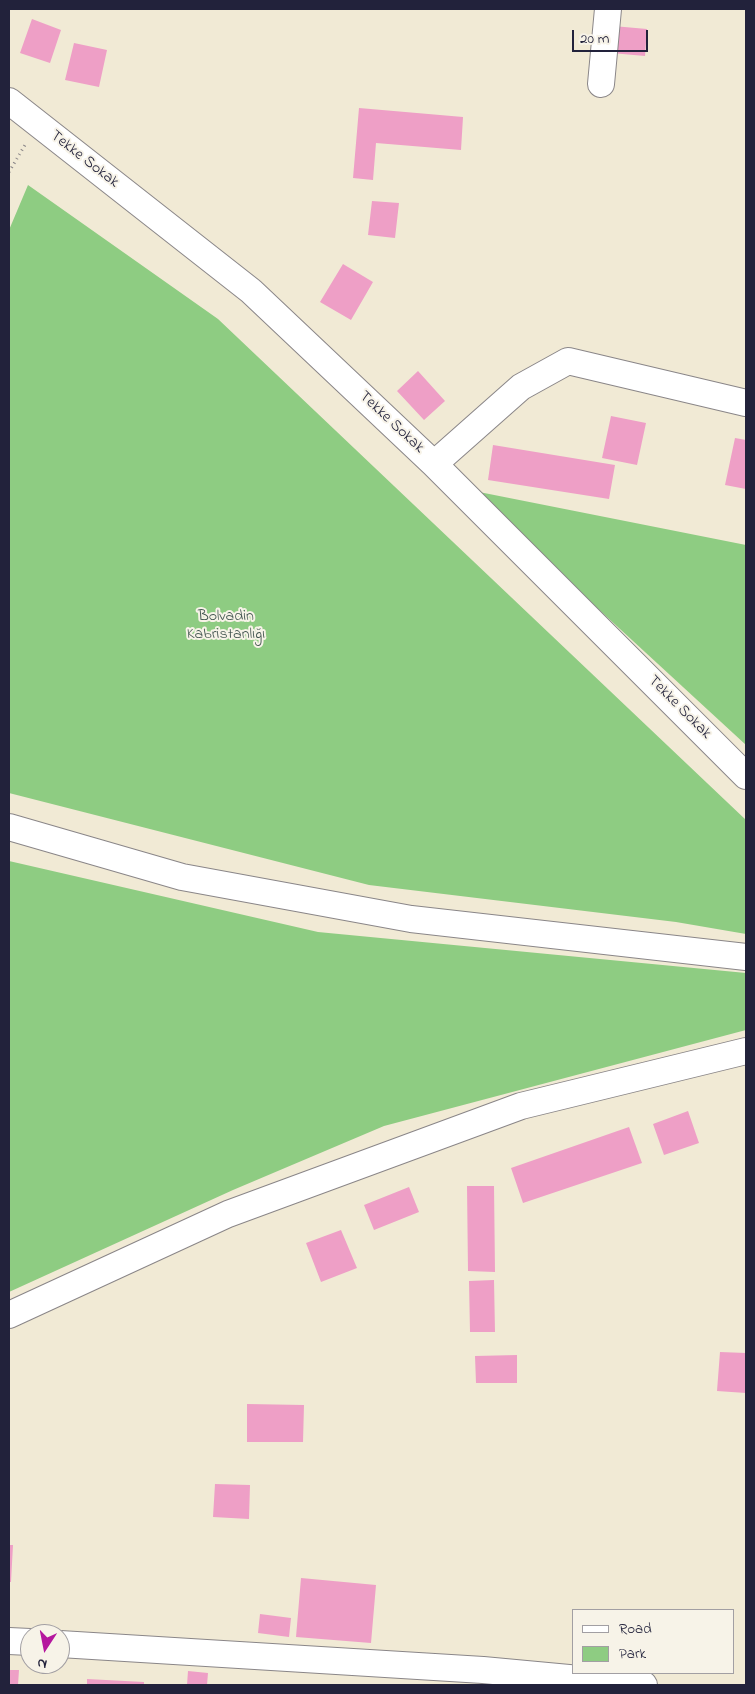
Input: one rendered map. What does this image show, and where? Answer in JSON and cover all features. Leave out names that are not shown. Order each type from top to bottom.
[{"type":"street","points":[[601,84],[608,9]]},
{"type":"street","name":"Tekke Sokak","points":[[9,101],[252,291],[434,464],[746,776]]},
{"type":"street","points":[[434,464],[521,387],[568,361],[746,403]]},
{"type":"street","points":[[9,826],[182,877],[411,919],[746,957]]},
{"type":"street","points":[[9,1315],[228,1214],[522,1106],[746,1051]]},
{"type":"street","points":[[70,1645],[527,1679],[644,1685]]},
{"type":"path","points":[[9,172],[38,124]]},
{"type":"green space","name":"Bolvadin Kabristanlığı","points":[[28,185],[218,319],[746,820],[746,934],[676,922],[369,885],[9,793],[9,230]]},
{"type":"green space","points":[[469,490],[746,545],[746,745]]},
{"type":"green space","points":[[9,861],[318,932],[746,973],[746,1030],[384,1126],[233,1190],[9,1292]]},
{"type":"building","points":[[32,19],[61,30],[50,63],[20,53]]},
{"type":"building","points":[[613,26],[647,29],[645,56],[611,53]]},
{"type":"building","points":[[74,43],[107,50],[99,87],[65,80]]},
{"type":"building","points":[[359,108],[463,117],[461,150],[376,143],[373,180],[353,178]]},
{"type":"building","points":[[372,201],[399,203],[395,238],[368,235]]},
{"type":"building","points":[[343,264],[373,282],[351,320],[320,302]]},
{"type":"building","points":[[418,371],[445,401],[424,420],[397,391]]},
{"type":"building","points":[[611,416],[646,423],[637,465],[602,458]]},
{"type":"building","points":[[735,438],[746,440],[746,489],[725,485]]},
{"type":"building","points":[[493,445],[615,465],[609,499],[488,480]]},
{"type":"building","points":[[688,1111],[699,1143],[664,1155],[653,1124]]},
{"type":"building","points":[[629,1127],[642,1163],[523,1203],[511,1168]]},
{"type":"building","points":[[467,1186],[494,1186],[495,1272],[468,1271]]},
{"type":"building","points":[[409,1187],[419,1212],[374,1230],[364,1205]]},
{"type":"building","points":[[341,1230],[357,1268],[321,1282],[306,1243]]},
{"type":"building","points":[[494,1280],[495,1332],[470,1332],[469,1281]]},
{"type":"building","points":[[720,1352],[746,1353],[746,1393],[717,1391]]},
{"type":"building","points":[[517,1355],[517,1383],[476,1383],[475,1356]]},
{"type":"building","points":[[247,1404],[304,1405],[303,1442],[247,1442]]},
{"type":"building","points":[[215,1484],[250,1485],[249,1519],[213,1517]]},
{"type":"building","points":[[9,1545],[13,1545],[11,1582],[9,1582]]},
{"type":"building","points":[[301,1578],[376,1585],[371,1643],[296,1637]]},
{"type":"building","points":[[260,1614],[291,1618],[289,1637],[258,1633]]},
{"type":"building","points":[[9,1670],[19,1670],[18,1685],[9,1685]]},
{"type":"building","points":[[188,1671],[208,1673],[207,1685],[187,1685]]},
{"type":"building","points":[[87,1679],[144,1682],[144,1685],[87,1685]]}]
